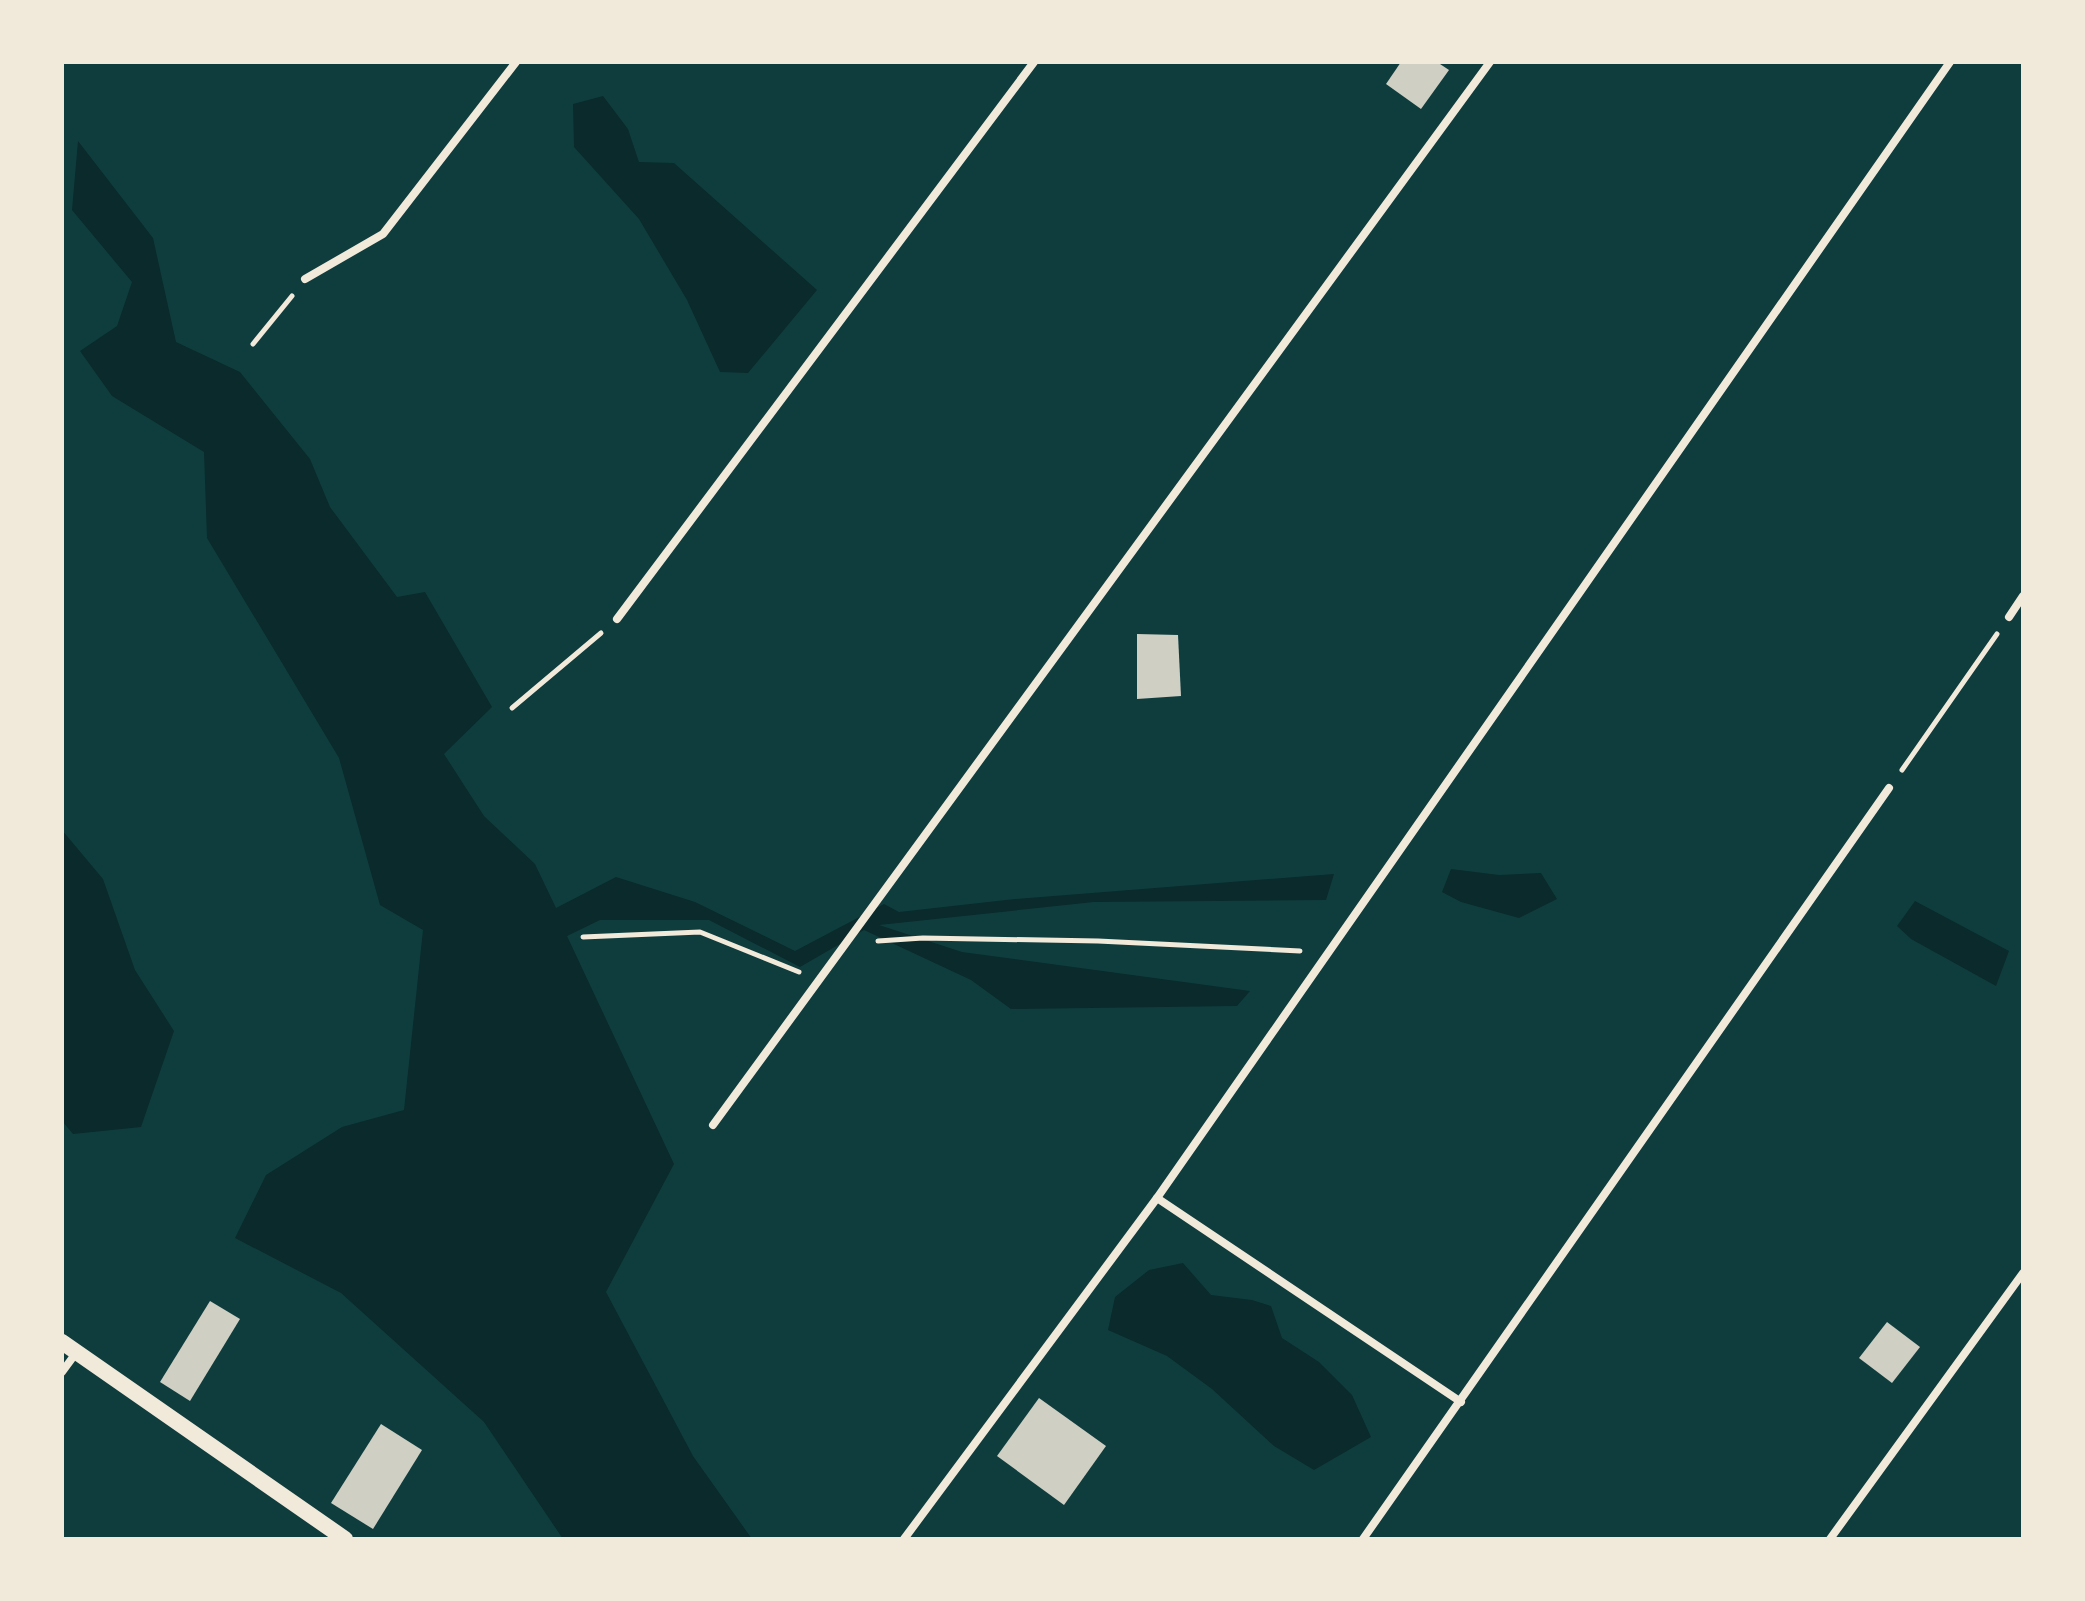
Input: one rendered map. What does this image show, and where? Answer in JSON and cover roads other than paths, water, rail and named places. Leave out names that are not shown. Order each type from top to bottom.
[{"type":"main road","points":[[62,1342],[345,1539]]},
{"type":"street","points":[[305,279],[383,234],[516,62]]},
{"type":"street","points":[[617,619],[1034,62]]},
{"type":"street","points":[[713,1125],[1490,62]]},
{"type":"street","points":[[904,1539],[1157,1198],[1950,62]]},
{"type":"street","points":[[2009,617],[2023,596]]},
{"type":"street","points":[[1363,1539],[1889,788]]},
{"type":"street","points":[[1157,1198],[1461,1402]]},
{"type":"street","points":[[1830,1539],[2023,1273]]},
{"type":"street","points":[[62,1372],[76,1353]]},
{"type":"water","points":[[603,96],[628,129],[639,162],[674,163],[817,290],[748,373],[720,372],[687,300],[639,219],[574,147],[573,104]]},
{"type":"water","points":[[78,141],[153,238],[176,342],[240,372],[310,459],[330,507],[397,597],[425,592],[492,707],[444,754],[484,816],[535,864],[556,908],[616,877],[695,902],[795,951],[884,904],[899,912],[1015,899],[1334,874],[1326,900],[1094,902],[879,925],[962,952],[1250,991],[1237,1006],[1011,1009],[971,980],[864,930],[800,967],[709,920],[600,920],[567,936],[674,1164],[606,1292],[693,1456],[752,1539],[563,1539],[484,1422],[341,1293],[235,1238],[266,1175],[342,1127],[404,1110],[423,930],[380,905],[339,758],[207,538],[204,452],[112,396],[80,351],[117,326],[132,282],[72,210]]},
{"type":"water","points":[[62,830],[103,879],[135,970],[174,1031],[141,1127],[73,1134],[62,1121]]},
{"type":"water","points":[[1451,869],[1499,875],[1541,873],[1557,899],[1519,918],[1461,902],[1442,892]]},
{"type":"water","points":[[1915,901],[2009,951],[1996,986],[1911,939],[1897,926]]},
{"type":"water","points":[[1183,1263],[1211,1295],[1252,1300],[1271,1306],[1282,1338],[1319,1362],[1352,1395],[1371,1437],[1314,1470],[1274,1446],[1212,1389],[1167,1356],[1108,1330],[1115,1297],[1149,1270]]}]
